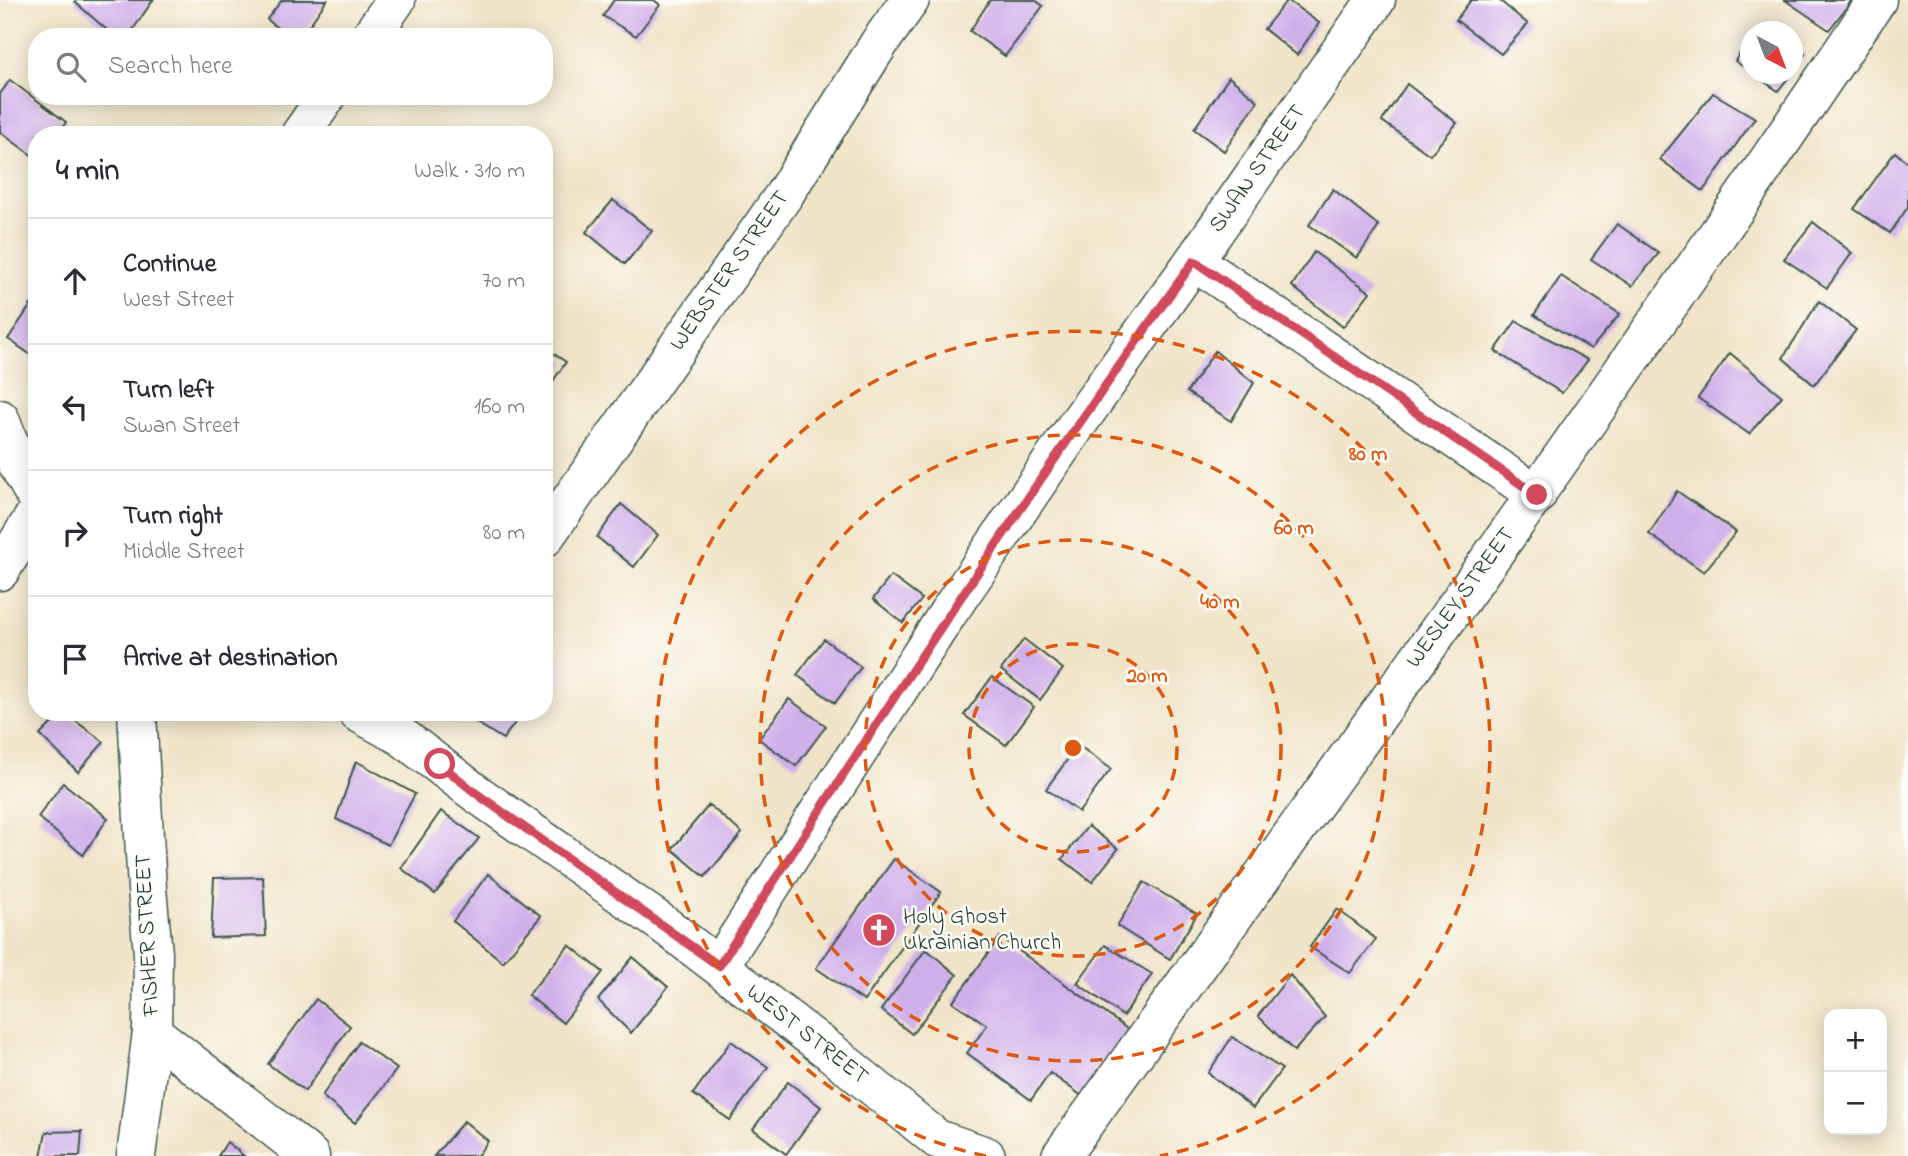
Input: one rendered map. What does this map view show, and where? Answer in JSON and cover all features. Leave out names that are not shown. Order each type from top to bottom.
[{"type":"street","points":[[376,28],[396,0]]},
{"type":"street","name":"WEBSTER STREET","points":[[553,525],[784,195],[880,42],[910,0]]},
{"type":"street","name":"SWAN STREET","points":[[719,966],[948,613],[1094,399],[1376,0]]},
{"type":"street","name":"WESLEY STREET","points":[[1061,1156],[1537,495],[1770,160],[1877,0]]},
{"type":"street","points":[[306,126],[321,105]]},
{"type":"street","points":[[1194,261],[1537,495]]},
{"type":"street","points":[[0,419],[17,463],[28,483]]},
{"type":"street","points":[[0,570],[28,526]]},
{"type":"street","name":"FISHER STREET","points":[[136,1156],[152,1032],[153,953],[137,721]]},
{"type":"street","name":"WEST STREET","points":[[410,724],[477,794],[719,966],[831,1053],[930,1147],[986,1156]]},
{"type":"street","points":[[152,1032],[310,1156]]},
{"type":"building","points":[[153,0],[134,28],[105,28],[75,2]]},
{"type":"building","points":[[282,0],[327,0],[307,28],[278,28],[267,19]]},
{"type":"building","points":[[614,0],[654,0],[660,5],[636,36],[603,16]]},
{"type":"building","points":[[990,0],[1035,0],[1043,6],[1005,56],[970,31]]},
{"type":"building","points":[[1287,0],[1319,23],[1297,55],[1264,29]]},
{"type":"building","points":[[1471,0],[1499,0],[1528,24],[1501,54],[1456,20]]},
{"type":"building","points":[[1785,0],[1852,0],[1829,30]]},
{"type":"building","points":[[1229,77],[1258,101],[1224,151],[1194,129]]},
{"type":"building","points":[[10,80],[28,94],[28,105],[43,105],[66,122],[64,126],[28,126],[28,152],[0,132],[0,94]]},
{"type":"building","points":[[1407,84],[1457,123],[1430,155],[1382,121]]},
{"type":"building","points":[[1768,84],[1783,84],[1778,91]]},
{"type":"building","points":[[1713,93],[1755,118],[1703,191],[1660,159]]},
{"type":"building","points":[[1895,152],[1908,163],[1908,207],[1890,233],[1854,209]]},
{"type":"building","points":[[1333,189],[1379,226],[1357,258],[1309,225]]},
{"type":"building","points":[[613,200],[652,231],[625,264],[586,232]]},
{"type":"building","points":[[1813,222],[1852,253],[1827,288],[1784,259]]},
{"type":"building","points":[[1617,224],[1659,253],[1632,286],[1591,259]]},
{"type":"building","points":[[1314,252],[1370,292],[1343,327],[1292,286]]},
{"type":"building","points":[[1561,276],[1620,314],[1591,349],[1534,315]]},
{"type":"building","points":[[1819,301],[1856,330],[1814,385],[1783,358]]},
{"type":"building","points":[[28,309],[28,353],[8,339]]},
{"type":"building","points":[[1516,321],[1588,360],[1562,393],[1495,351]]},
{"type":"building","points":[[1215,351],[1254,383],[1231,421],[1187,392]]},
{"type":"building","points":[[553,353],[566,362],[553,381]]},
{"type":"building","points":[[1730,353],[1782,396],[1749,434],[1698,398]]},
{"type":"building","points":[[1677,491],[1736,532],[1704,572],[1649,534]]},
{"type":"building","points":[[621,504],[658,535],[634,567],[597,537]]},
{"type":"building","points":[[891,576],[922,599],[903,623],[873,599]]},
{"type":"building","points":[[824,639],[861,667],[835,703],[797,675]]},
{"type":"building","points":[[1024,639],[1063,669],[1040,700],[1001,670]]},
{"type":"building","points":[[992,677],[1034,707],[1006,745],[964,715]]},
{"type":"building","points":[[789,699],[826,726],[796,766],[759,739]]},
{"type":"building","points":[[54,721],[75,721],[104,742],[78,772],[40,735]]},
{"type":"building","points":[[478,721],[516,721],[503,739],[477,723]]},
{"type":"building","points":[[1078,745],[1111,769],[1079,812],[1046,789]]},
{"type":"building","points":[[356,761],[415,794],[388,845],[336,819]]},
{"type":"building","points":[[63,783],[108,818],[83,855],[38,817]]},
{"type":"building","points":[[709,805],[742,833],[705,877],[672,849]]},
{"type":"building","points":[[441,811],[479,838],[435,894],[401,868]]},
{"type":"building","points":[[1088,826],[1118,849],[1092,882],[1062,859]]},
{"type":"building","name":"Holy Ghost Ukrainian Church","points":[[894,859],[941,892],[864,1001],[816,968]]},
{"type":"building","points":[[488,874],[541,916],[503,962],[453,921]]},
{"type":"building","points":[[263,877],[266,936],[211,938],[214,878]]},
{"type":"building","points":[[1144,882],[1197,914],[1170,959],[1117,926]]},
{"type":"building","points":[[1337,909],[1376,939],[1350,973],[1310,947]]},
{"type":"building","points":[[1000,937],[1130,1031],[1082,1096],[1050,1073],[1031,1100],[967,1053],[987,1025],[953,1002]]},
{"type":"building","points":[[569,945],[603,972],[563,1023],[528,995]]},
{"type":"building","points":[[1105,945],[1152,974],[1123,1016],[1077,983]]},
{"type":"building","points":[[926,949],[957,975],[912,1034],[881,1010]]},
{"type":"building","points":[[633,957],[668,987],[631,1033],[598,1000]]},
{"type":"building","points":[[1290,975],[1325,1017],[1294,1051],[1258,1016]]},
{"type":"building","points":[[316,999],[350,1026],[305,1091],[268,1064]]},
{"type":"building","points":[[1232,1037],[1282,1069],[1253,1108],[1208,1073]]},
{"type":"building","points":[[731,1041],[768,1067],[730,1120],[693,1094]]},
{"type":"building","points":[[359,1042],[397,1069],[355,1123],[322,1096]]},
{"type":"building","points":[[788,1082],[821,1107],[786,1154],[753,1129]]},
{"type":"building","points":[[464,1121],[488,1141],[477,1156],[434,1156]]},
{"type":"building","points":[[82,1131],[80,1156],[41,1156],[46,1132]]},
{"type":"building","points":[[227,1142],[244,1156],[218,1156]]},
{"type":"place","name":"Holy Ghost Ukrainian Church","points":[[879,930]]},
{"type":"route","points":[[440,764],[477,794],[719,966],[948,613],[1101,390],[1194,261],[1537,495]]}]
